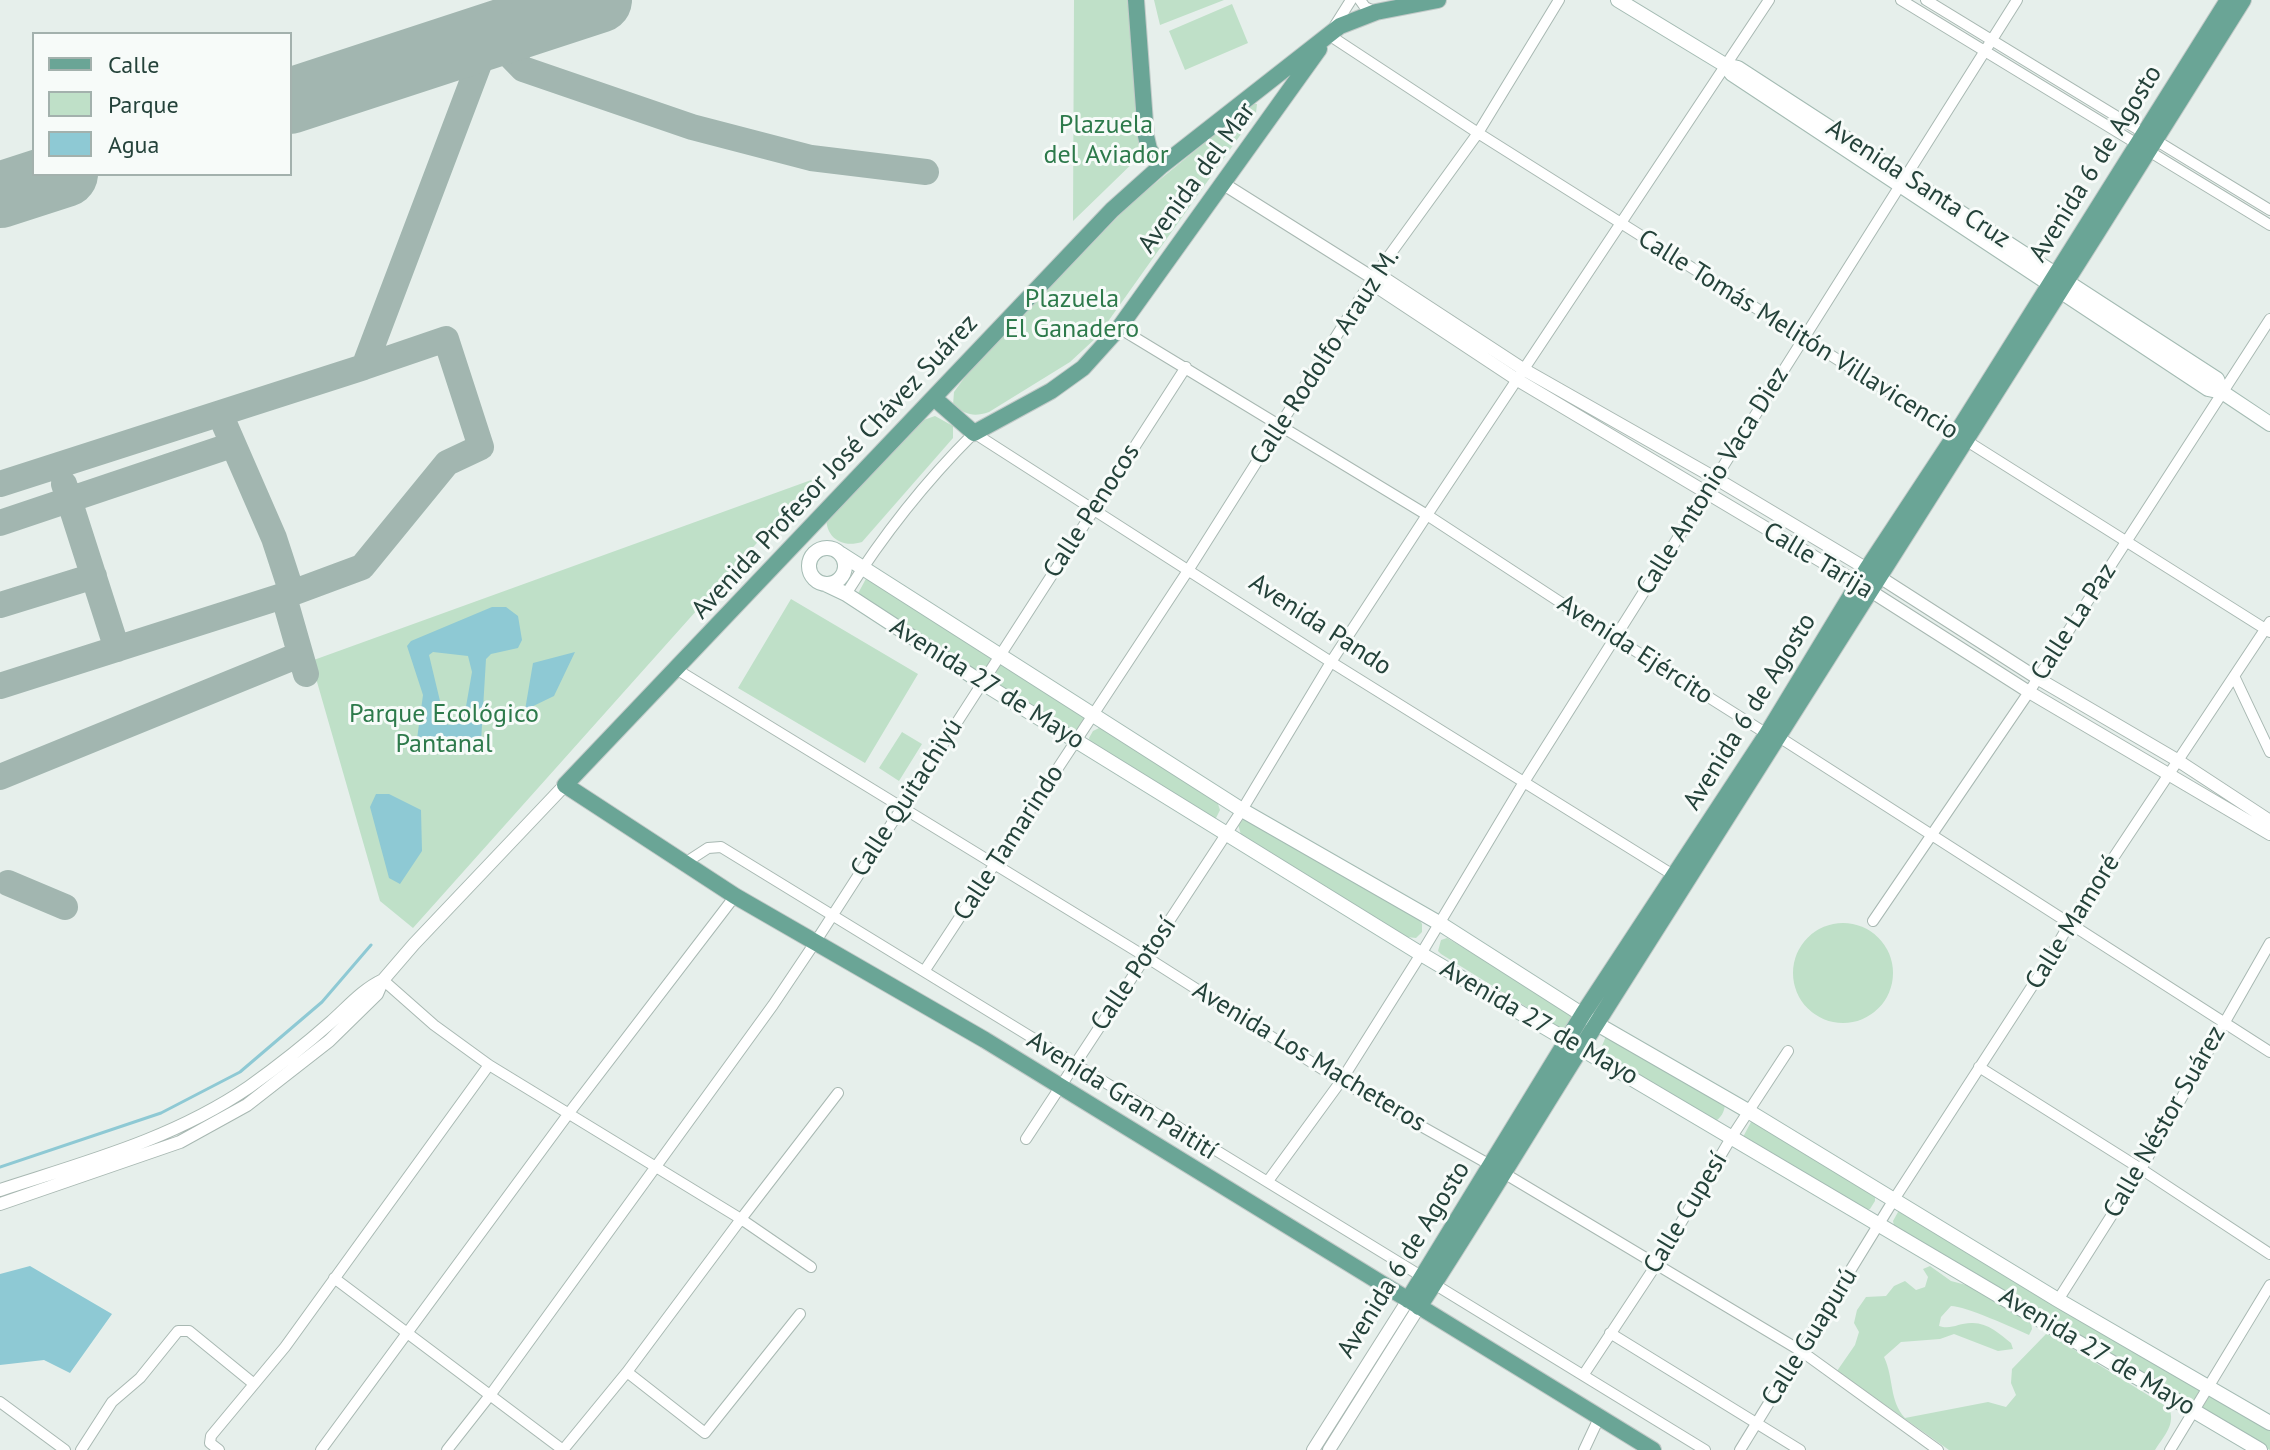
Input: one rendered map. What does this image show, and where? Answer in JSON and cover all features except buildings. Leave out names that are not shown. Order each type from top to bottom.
[{"type":"main road","points":[[1136,0],[1146,136],[1149,149],[1160,167]]},
{"type":"main road","name":"Avenida Profesor José Chávez Suárez","points":[[565,785],[1112,210],[1160,167],[1340,26],[1376,12],[1438,0]]},
{"type":"main road","name":"Avenida Santa Cruz","points":[[1618,0],[1903,179],[2057,282],[2208,389],[2222,392],[2270,424]]},
{"type":"main road","name":"Avenida 6 de Agosto","points":[[2147,142],[2228,0]]},
{"type":"main road","name":"Avenida 6 de Agosto","points":[[1413,1304],[2057,282],[2243,0]]},
{"type":"main road","name":"Avenida del Mar","points":[[974,433],[1051,391],[1083,368],[1119,328],[1329,35]]},
{"type":"main road","points":[[1261,87],[1270,85],[1280,91],[1278,108]]},
{"type":"main road","name":"Avenida Pando","points":[[934,398],[974,433]]},
{"type":"main road","points":[[797,544],[812,558]]},
{"type":"main road","points":[[825,548],[841,554],[845,566],[841,577],[825,584],[811,574],[812,558],[825,548]]},
{"type":"main road","name":"Avenida 27 de Mayo","points":[[841,554],[1242,810],[1439,923],[1590,1019],[1748,1111],[2061,1302],[2270,1423]]},
{"type":"main road","name":"Avenida 27 de Mayo","points":[[825,584],[846,594],[981,682],[1421,954],[2260,1450]]},
{"type":"main road","name":"Avenida Gran Paitití","points":[[565,785],[735,896],[985,1040],[1653,1450]]},
{"type":"street","name":"Avenida del Mar","points":[[1329,35],[1351,0]]},
{"type":"street","points":[[1360,0],[1365,7],[1376,12]]},
{"type":"street","name":"Calle Rodolfo Arauz M.","points":[[1093,716],[1373,278],[1478,133],[1559,0]]},
{"type":"street","name":"Calle Potosí","points":[[1026,1139],[1242,810],[1331,662],[1769,0]]},
{"type":"street","points":[[1901,0],[2270,210]]},
{"type":"street","points":[[1926,0],[1992,39],[2270,225]]},
{"type":"street","name":"Calle Antonio Vaca Diez","points":[[1268,1181],[1341,1081],[1524,782],[2017,0]]},
{"type":"street","name":"Calle Tomás Melitón Villavicencio","points":[[1329,35],[1478,133],[1961,438],[2269,627]]},
{"type":"street","name":"Calle Tarija","points":[[1222,183],[1373,278],[1380,289],[1705,494],[1869,581],[2037,678],[2177,760],[2270,821]]},
{"type":"street","name":"Calle La Paz","points":[[1873,921],[2029,692],[2270,319]]},
{"type":"street","name":"Avenida Ejército","points":[[1119,328],[1427,515],[1615,638],[1933,836],[2270,1052]]},
{"type":"street","name":"Calle Penocos","points":[[1000,656],[1186,367]]},
{"type":"street","name":"Calle Tarija","points":[[1519,374],[1715,478],[2029,692],[2270,834]]},
{"type":"street","name":"Avenida del Mar","points":[[846,594],[937,469],[974,433]]},
{"type":"street","name":"Avenida Pando","points":[[974,433],[1331,662],[1680,879]]},
{"type":"street","name":"Calle Mamoré","points":[[1879,1224],[2070,923],[2269,627]]},
{"type":"street","name":"Calle Quitachiyú","points":[[447,1450],[491,1394],[816,941],[1000,656]]},
{"type":"street","name":"Avenida Los Macheteros","points":[[676,669],[1146,957],[1341,1081],[1801,1351],[1938,1450]]},
{"type":"street","points":[[2234,676],[2270,752]]},
{"type":"street","name":"Calle Tamarindo","points":[[925,970],[1093,716]]},
{"type":"street","points":[[0,1204],[180,1142],[247,1105],[329,1041],[377,994],[383,980],[497,854],[565,785]]},
{"type":"street","points":[[685,863],[708,848],[721,847],[1705,1450]]},
{"type":"street","points":[[321,1450],[569,1113],[735,896]]},
{"type":"street","name":"Calle Néstor Suárez","points":[[2061,1302],[2270,943]]},
{"type":"street","points":[[383,980],[434,1025],[489,1065],[741,1219],[811,1267]]},
{"type":"street","points":[[0,1190],[146,1142],[197,1119],[249,1087],[369,987],[383,980]]},
{"type":"street","name":"Calle Cupesí","points":[[1584,1374],[1656,1265],[1731,1138],[1788,1051]]},
{"type":"street","points":[[219,1450],[210,1443],[211,1436],[285,1347],[489,1065]]},
{"type":"street","points":[[1979,1067],[2270,1254]]},
{"type":"street","points":[[334,1278],[563,1450],[627,1372],[838,1093]]},
{"type":"street","name":"Calle Guapurú","points":[[1740,1450],[1879,1224]]},
{"type":"street","points":[[2170,1450],[2270,1285]]},
{"type":"street","name":"Avenida 6 de Agosto","points":[[1313,1450],[1348,1407],[1413,1304]]},
{"type":"street","points":[[627,1372],[705,1433],[800,1314]]},
{"type":"street","points":[[81,1450],[112,1402],[140,1378],[178,1331],[189,1331],[254,1384]]},
{"type":"street","points":[[1610,1333],[1800,1450]]},
{"type":"street","points":[[0,1402],[65,1450]]},
{"type":"street","name":"Avenida 6 de Agosto","points":[[1329,1450],[1348,1407]]},
{"type":"street","points":[[1584,1450],[1599,1418]]},
{"type":"green space","name":"Plazuela del Aviador","points":[[1074,0],[1127,0],[1136,53],[1141,155],[1073,221]]},
{"type":"green space","points":[[1154,0],[1224,0],[1160,25]]},
{"type":"green space","points":[[1232,4],[1248,43],[1185,70],[1169,31]]},
{"type":"green space","name":"Plazuela El Ganadero","points":[[1252,104],[1257,104],[1256,113],[1097,337],[1070,362],[989,412],[970,414],[953,405],[954,392],[967,374],[1130,204]]},
{"type":"green space","points":[[935,416],[953,426],[953,438],[862,542],[840,542],[828,528],[827,513],[918,422]]},
{"type":"green space","name":"Parque Ecológico Pantanal","points":[[814,479],[413,928],[380,901],[311,661]]},
{"type":"green space","points":[[868,575],[994,657],[979,676],[855,599]]},
{"type":"green space","points":[[791,599],[918,674],[865,763],[738,688]]},
{"type":"green space","points":[[1002,661],[1086,717],[1075,736],[987,682]]},
{"type":"green space","points":[[1101,727],[1217,801],[1220,810],[1216,818],[1207,819],[1091,745],[1089,738],[1093,731]]},
{"type":"green space","points":[[902,732],[922,744],[899,781],[879,768]]},
{"type":"green space","points":[[1246,817],[1419,918],[1422,932],[1416,938],[1407,937],[1241,835],[1238,824]]},
{"type":"green space","points":[[1843,923],[1862,927],[1878,938],[1889,954],[1893,973],[1889,992],[1878,1008],[1862,1019],[1843,1023],[1824,1019],[1808,1008],[1797,992],[1793,973],[1797,954],[1808,938],[1824,927]]},
{"type":"green space","points":[[1447,938],[1577,1015],[1567,1032],[1441,954],[1438,951],[1441,940]]},
{"type":"green space","points":[[1606,1036],[1725,1103],[1722,1114],[1713,1122],[1600,1051]]},
{"type":"green space","points":[[1754,1121],[1875,1195],[1870,1209],[1865,1210],[1743,1137]]},
{"type":"green space","points":[[1902,1211],[2199,1386],[2201,1391],[2196,1400],[2189,1402],[1894,1226],[1893,1221]]},
{"type":"green space","points":[[1930,1266],[1951,1281],[1970,1286],[2031,1322],[2032,1329],[2029,1335],[1978,1313],[1951,1306],[1941,1317],[1939,1326],[1982,1324],[2011,1343],[2013,1349],[1998,1351],[1954,1334],[1940,1339],[1901,1342],[1884,1357],[1896,1404],[1905,1418],[1988,1402],[2006,1407],[2016,1395],[2011,1383],[2012,1369],[2046,1334],[2169,1408],[2170,1425],[2155,1450],[1949,1450],[1837,1371],[1855,1345],[1859,1332],[1854,1323],[1857,1310],[1866,1297],[1886,1296],[1894,1286],[1905,1281],[1916,1290],[1925,1287],[1928,1277],[1923,1269]]},
{"type":"green space","points":[[2212,1393],[2270,1427],[2270,1450],[2202,1410],[2201,1405]]},
{"type":"water","points":[[492,607],[506,607],[518,616],[522,640],[518,648],[491,654],[486,659],[481,742],[472,753],[454,748],[430,753],[417,739],[423,695],[407,646],[411,641]],"holes":[[[433,652],[468,656],[472,672],[464,718],[449,725],[438,720],[440,701],[429,655]]]},
{"type":"water","points":[[575,652],[554,696],[525,710],[533,663]]},
{"type":"water","points":[[376,794],[389,794],[421,810],[422,851],[400,884],[389,878],[370,807]]},
{"type":"water","points":[[30,1266],[112,1314],[70,1373],[44,1360],[0,1365],[0,1274]]},
{"type":"waterway","points":[[0,1167],[161,1113],[240,1072],[322,1002],[371,945]]},
{"type":"taxiway","points":[[0,484],[364,367],[490,35],[523,69],[692,127],[811,158],[926,172]]},
{"type":"taxiway","points":[[292,593],[362,567],[447,463],[481,447],[446,339],[364,367]]},
{"type":"taxiway","points":[[0,686],[292,593],[274,538],[220,414]]},
{"type":"taxiway","points":[[0,523],[232,445]]},
{"type":"taxiway","points":[[64,484],[117,649]]},
{"type":"taxiway","points":[[0,605],[94,576]]},
{"type":"taxiway","points":[[284,597],[306,674]]},
{"type":"taxiway","points":[[0,777],[299,655]]},
{"type":"taxiway","points":[[8,883],[65,907]]},
{"type":"runway","points":[[292,100],[599,0]]},
{"type":"runway","points":[[0,195],[59,176]]}]
